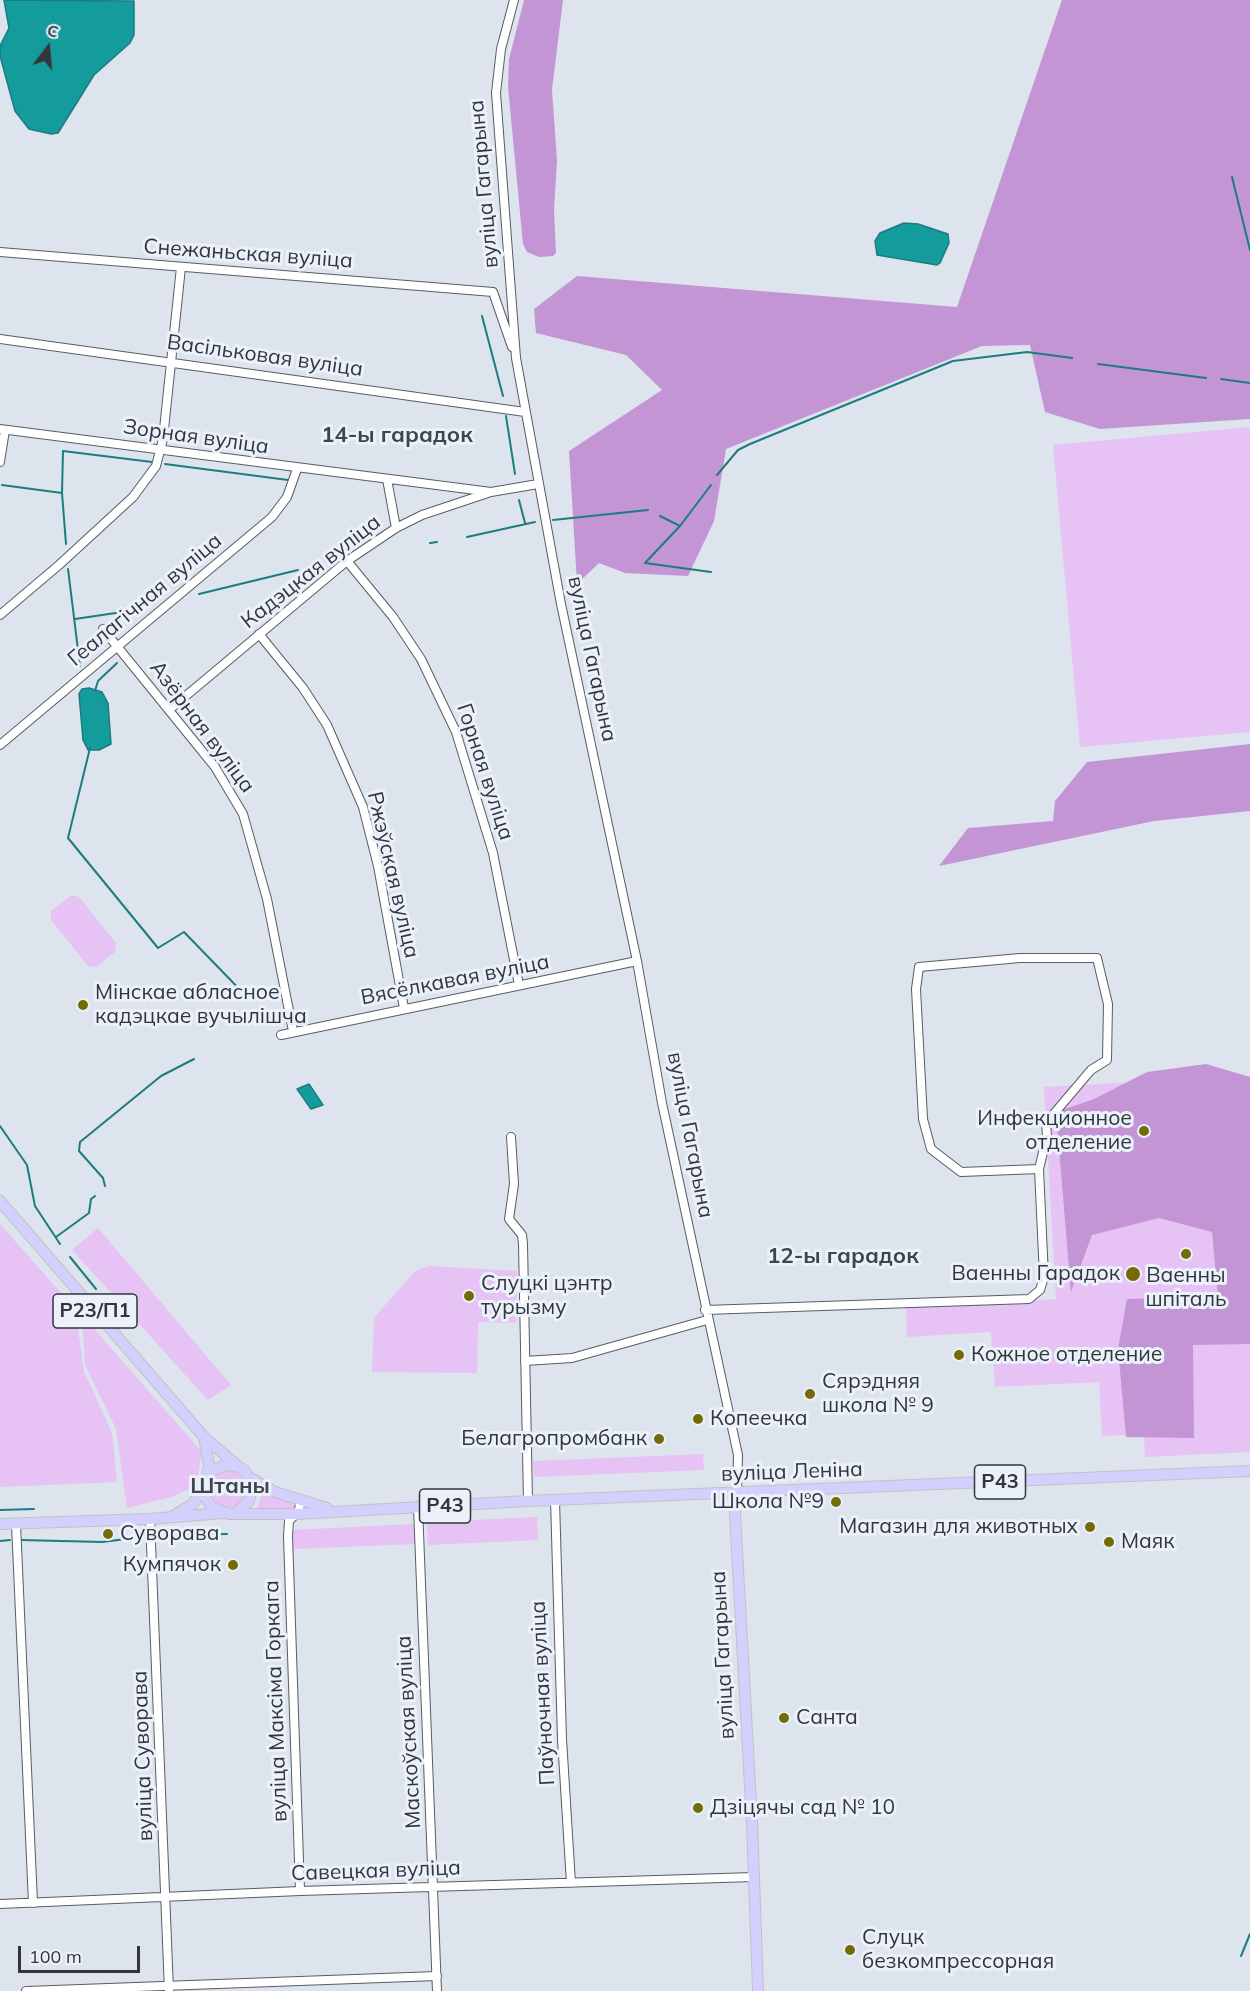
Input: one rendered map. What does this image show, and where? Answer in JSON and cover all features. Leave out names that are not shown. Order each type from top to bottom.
[{"type":"main road","name":"Р23/П1","points":[[0,1201],[204,1437],[239,1467]]},
{"type":"main road","points":[[204,1437],[208,1465],[206,1480],[208,1503],[226,1513],[237,1512],[249,1501],[252,1493],[249,1477]]},
{"type":"main road","points":[[170,1518],[192,1504],[206,1480],[218,1467],[239,1467]]},
{"type":"main road","name":"Р43","points":[[239,1467],[249,1477]]},
{"type":"main road","name":"вуліца Леніна","points":[[0,1524],[150,1519],[226,1513],[297,1514],[336,1510],[528,1501],[1250,1471]]},
{"type":"main road","name":"вуліца Леніна","points":[[249,1477],[274,1492],[300,1502],[336,1510]]},
{"type":"main road","name":"вуліца Гагарына","points":[[736,1494],[758,1991]]},
{"type":"street","name":"вуліца Гагарына","points":[[514,0],[501,49],[496,93],[516,358],[563,615],[637,961],[662,1103],[707,1320],[738,1455],[736,1494]]},
{"type":"street","name":"Снежаньская вуліца","points":[[0,252],[493,292],[516,358]]},
{"type":"street","points":[[0,615],[133,497],[156,466],[163,439],[180,267]]},
{"type":"street","name":"Васільковая вуліца","points":[[0,339],[525,412]]},
{"type":"street","points":[[0,462],[3,429]]},
{"type":"street","name":"Зорная вуліца","points":[[3,429],[297,469],[491,492],[538,484]]},
{"type":"street","name":"Геалагічная вуліца","points":[[0,746],[272,517],[287,497],[297,469]]},
{"type":"street","points":[[387,479],[396,528]]},
{"type":"street","name":"Кадэцкая вуліца","points":[[170,710],[347,561],[396,528],[458,501],[491,492]]},
{"type":"street","name":"Горная вуліца","points":[[347,561],[393,617],[420,659],[456,732],[493,853],[519,985]]},
{"type":"street","name":"Азёрная вуліца","points":[[103,629],[170,710],[225,782],[243,814],[267,898],[293,1031]]},
{"type":"street","name":"Ржэўская вуліца","points":[[259,634],[303,688],[327,725],[359,797],[378,866],[404,1008]]},
{"type":"street","points":[[705,1310],[1029,1299],[1040,1290],[1044,1277],[1039,1169],[1047,1136],[1046,1123],[1091,1071],[1107,1060],[1108,1004],[1097,958],[1020,958],[920,967],[916,989],[923,1119],[931,1149],[961,1172],[1039,1169]]},
{"type":"street","name":"Вясёлкавая вуліца","points":[[281,1035],[637,961]]},
{"type":"street","points":[[511,1137],[514,1184],[508,1219],[522,1235],[524,1244],[528,1501]]},
{"type":"street","points":[[525,1361],[572,1358],[707,1320]]},
{"type":"street","name":"Паўночная вуліца","points":[[555,1500],[562,1739],[572,1883]]},
{"type":"street","name":"вуліца Максіма Горкага","points":[[300,1502],[297,1514],[289,1521],[288,1536],[300,1891]]},
{"type":"street","name":"Маскоўская вуліца","points":[[418,1507],[437,1991]]},
{"type":"street","name":"вуліца Суворава","points":[[150,1519],[169,1988]]},
{"type":"street","points":[[16,1524],[33,1903]]},
{"type":"street","name":"Савецкая вуліца","points":[[0,1904],[300,1891],[754,1877]]},
{"type":"street","points":[[26,1991],[169,1988],[437,1976]]},
{"type":"shaded area","points":[[524,0],[563,0],[552,90],[557,160],[554,210],[556,253],[553,256],[539,257],[527,252],[523,244],[508,87],[509,59]]},
{"type":"shaded area","points":[[1062,0],[1250,0],[1250,419],[1100,429],[1045,412],[1030,345],[982,346],[726,449],[714,521],[688,576],[625,573],[599,563],[577,584],[569,451],[662,390],[626,355],[536,333],[534,309],[577,276],[957,307]]},
{"type":"shaded area","points":[[1250,427],[1250,732],[1080,747],[1053,445]]},
{"type":"shaded area","points":[[1250,744],[1250,811],[1154,821],[939,866],[968,828],[1053,821],[1055,801],[1087,762]]},
{"type":"shaded area","points":[[72,895],[79,897],[116,943],[115,952],[96,967],[88,966],[51,920],[51,911]]},
{"type":"shaded area","points":[[1206,1064],[1250,1077],[1250,1344],[1193,1345],[1194,1438],[1126,1437],[1118,1349],[1127,1299],[1218,1297],[1212,1232],[1159,1218],[1092,1235],[1071,1292],[1056,1112],[1094,1099],[1147,1072]]},
{"type":"shaded area","points":[[1250,1076],[1250,1452],[1145,1457],[1144,1434],[1102,1436],[1099,1382],[995,1387],[991,1332],[907,1337],[906,1307],[1056,1299],[1044,1087]]},
{"type":"shaded area","points":[[0,1224],[75,1309],[84,1371],[112,1433],[117,1482],[0,1487]]},
{"type":"shaded area","points":[[98,1228],[231,1385],[208,1400],[72,1250]]},
{"type":"shaded area","points":[[429,1266],[517,1271],[516,1323],[478,1322],[477,1373],[372,1372],[374,1318],[415,1271]]},
{"type":"shaded area","points":[[82,1315],[202,1452],[196,1486],[171,1497],[127,1508],[116,1429],[85,1365]]},
{"type":"shaded area","points":[[703,1454],[704,1470],[534,1477],[533,1461]]},
{"type":"shaded area","points":[[229,1471],[242,1476],[247,1489],[242,1502],[229,1507],[216,1502],[211,1489],[216,1476]]},
{"type":"shaded area","points":[[264,1489],[294,1504],[296,1510],[257,1509]]},
{"type":"shaded area","points":[[537,1517],[538,1540],[428,1545],[427,1522]]},
{"type":"shaded area","points":[[415,1524],[415,1544],[293,1549],[292,1530]]},
{"type":"water","points":[[4,0],[134,1],[134,35],[130,43],[94,75],[58,133],[51,134],[29,129],[15,111],[0,56],[0,46],[9,28]]},
{"type":"water","points":[[904,223],[918,224],[948,234],[949,243],[940,263],[937,265],[877,255],[875,241],[880,233]]},
{"type":"water","points":[[89,688],[102,692],[108,703],[111,744],[99,750],[88,750],[83,740],[79,694],[82,689]]},
{"type":"water","points":[[309,1084],[323,1105],[311,1109],[297,1089]]},
{"type":"waterway","points":[[1232,177],[1250,250]]},
{"type":"waterway","points":[[482,316],[503,396]]},
{"type":"waterway","points":[[717,475],[738,450],[750,444],[953,361],[1027,352],[1072,358]]},
{"type":"waterway","points":[[1098,364],[1206,378]]},
{"type":"waterway","points":[[1221,379],[1250,383]]},
{"type":"waterway","points":[[506,416],[515,474]]},
{"type":"waterway","points":[[66,544],[62,493],[63,451],[152,462]]},
{"type":"waterway","points":[[165,464],[288,480]]},
{"type":"waterway","points":[[2,485],[62,493]]},
{"type":"waterway","points":[[680,526],[711,485]]},
{"type":"waterway","points":[[519,500],[525,523]]},
{"type":"waterway","points":[[553,520],[648,510]]},
{"type":"waterway","points":[[660,516],[680,526],[645,563],[711,572]]},
{"type":"waterway","points":[[467,537],[535,522]]},
{"type":"waterway","points":[[430,543],[437,542]]},
{"type":"waterway","points":[[68,569],[80,666]]},
{"type":"waterway","points":[[199,594],[298,570]]},
{"type":"waterway","points":[[75,619],[129,611]]},
{"type":"waterway","points":[[95,691],[98,681],[117,663]]},
{"type":"waterway","points":[[90,748],[68,838],[158,948],[184,932],[248,998]]},
{"type":"waterway","points":[[105,1186],[103,1178],[79,1151],[80,1142],[161,1076],[194,1059]]},
{"type":"waterway","points":[[0,1126],[27,1165],[35,1206],[60,1244]]},
{"type":"waterway","points":[[56,1237],[89,1213],[91,1199],[95,1196]]},
{"type":"waterway","points":[[70,1257],[96,1289]]},
{"type":"waterway","points":[[0,1510],[34,1509]]},
{"type":"waterway","points":[[153,1536],[227,1534]]},
{"type":"waterway","points":[[21,1540],[102,1542],[142,1537]]},
{"type":"waterway","points":[[0,1541],[10,1540]]},
{"type":"waterway","points":[[1241,1956],[1250,1934]]},
{"type":"place","name":"Мінскае абласное кадэцкае вучылішча","points":[[83,1005]]},
{"type":"place","name":"Инфекционное отделение","points":[[1144,1131]]},
{"type":"place","name":"Ваенны шпіталь","points":[[1186,1254]]},
{"type":"place","name":"Ваенны Гарадок","points":[[1133,1274]]},
{"type":"place","name":"Слуцкі цэнтр турызму","points":[[469,1296]]},
{"type":"place","name":"Кожное отделение","points":[[959,1355]]},
{"type":"place","name":"Сярэдняя школа № 9","points":[[810,1394]]},
{"type":"place","name":"Копеечка","points":[[698,1419]]},
{"type":"place","name":"Белагропромбанк","points":[[659,1439]]},
{"type":"place","name":"Школа №9","points":[[836,1502]]},
{"type":"place","name":"Магазин для животных","points":[[1090,1527]]},
{"type":"place","name":"Суворава","points":[[108,1534]]},
{"type":"place","name":"Маяк","points":[[1109,1542]]},
{"type":"place","name":"Кумпячок","points":[[233,1565]]},
{"type":"place","name":"Санта","points":[[784,1718]]},
{"type":"place","name":"Дзіцячы сад № 10","points":[[698,1808]]},
{"type":"place","name":"Слуцк безкомпрессорная","points":[[850,1950]]},
{"type":"district","name":"14-ы гарадок","points":[[397,435]]},
{"type":"district","name":"12-ы гарадок","points":[[843,1256]]},
{"type":"district","name":"Штаны","points":[[230,1486]]}]
